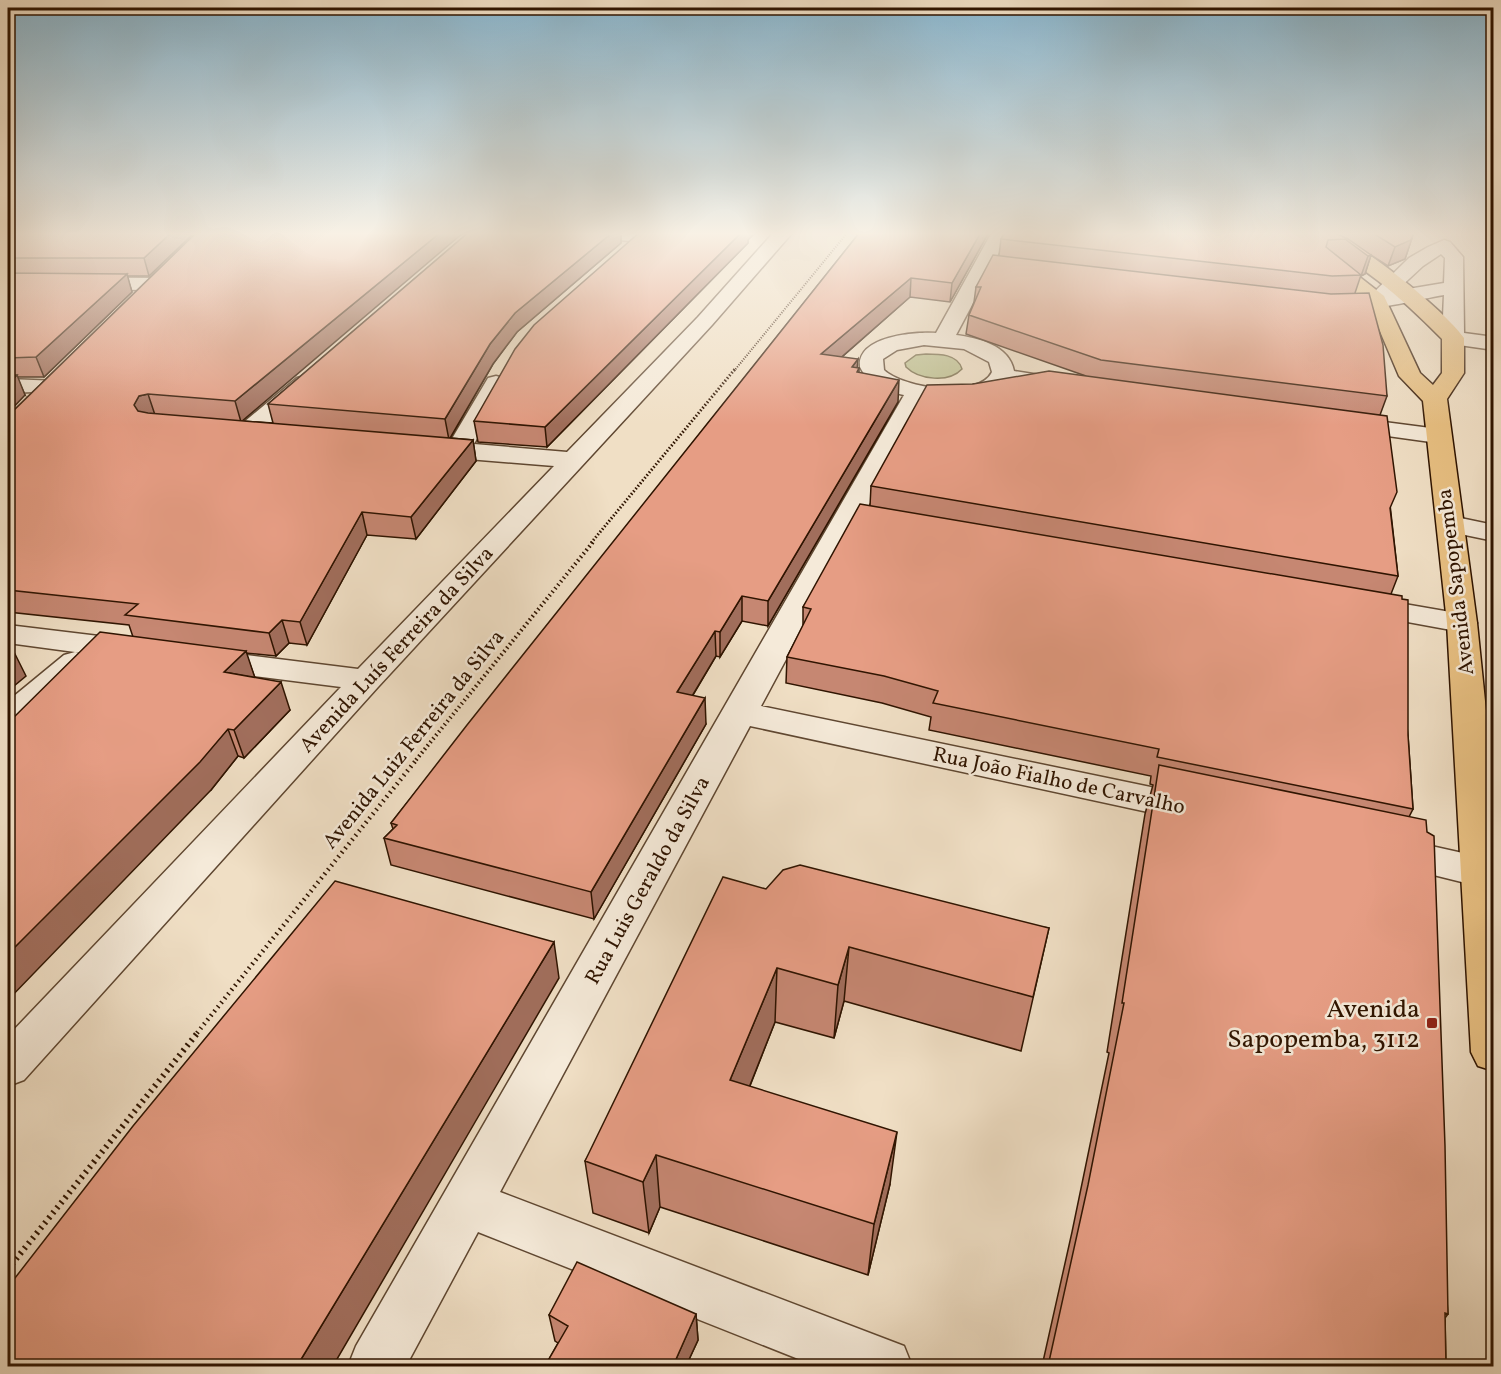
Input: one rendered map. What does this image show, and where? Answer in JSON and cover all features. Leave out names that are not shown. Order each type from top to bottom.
[{"type":"main road","points":[[1372,296],[1377,300],[1410,376],[1435,399],[1453,373],[1453,338],[1411,296]]},
{"type":"main road","name":"Avenida Sapopemba","points":[[1435,399],[1451,524],[1488,873],[1494,1052]]},
{"type":"street","points":[[131,308],[143,296]]},
{"type":"street","name":"Avenida Luís Ferreira da Silva","points":[[8,1066],[366,680],[727,296]]},
{"type":"street","points":[[943,339],[966,296]]},
{"type":"street","points":[[1377,300],[1380,296]]},
{"type":"street","points":[[1326,304],[1346,304],[1403,296]]},
{"type":"street","points":[[1454,296],[1453,338],[1494,344]]},
{"type":"street","points":[[924,339],[943,339],[982,349],[996,357],[1003,366],[1002,376],[995,384],[981,391],[939,396],[917,393],[884,382],[874,374],[870,366],[872,358],[879,350],[891,345],[924,339]]},
{"type":"street","points":[[458,450],[506,365]]},
{"type":"street","points":[[282,435],[235,431],[318,371]]},
{"type":"street","points":[[1002,376],[1085,387]]},
{"type":"street","points":[[8,386],[59,378],[29,407]]},
{"type":"street","name":"Rua Luis Geraldo da Silva","points":[[376,1366],[741,713],[862,518],[917,393]]},
{"type":"street","points":[[1320,420],[1438,436]]},
{"type":"street","points":[[411,446],[573,460]]},
{"type":"street","points":[[1451,524],[1494,533]]},
{"type":"street","points":[[1333,601],[1462,623]]},
{"type":"street","points":[[8,634],[366,680]]},
{"type":"street","points":[[8,718],[95,646]]},
{"type":"street","name":"Rua João Fialho de Carvalho","points":[[741,713],[1228,816]]},
{"type":"street","points":[[1356,843],[1488,873]]},
{"type":"street","points":[[467,1203],[884,1366]]},
{"type":"path","name":"Avenida Luiz Ferreira da Silva","points":[[8,1269],[520,630],[795,296]]},
{"type":"green space","points":[[916,355],[942,355],[957,360],[962,369],[950,376],[934,378],[918,375],[906,367],[905,363]]},
{"type":"building","points":[[8,296],[103,296],[36,357],[8,358]]},
{"type":"building","points":[[131,296],[363,296],[235,401],[148,394],[139,396],[134,405],[138,411],[148,413],[473,440],[411,517],[362,512],[300,622],[282,620],[269,633],[125,615],[138,604],[8,590],[8,414]]},
{"type":"building","points":[[394,296],[535,296],[515,313],[490,344],[445,419],[268,404]]},
{"type":"building","points":[[567,296],[677,296],[545,427],[474,421],[515,349],[534,325]]},
{"type":"building","points":[[809,296],[890,296],[821,354],[858,359],[852,367],[859,368],[857,372],[899,380],[768,601],[742,596],[720,632],[715,631],[677,692],[705,698],[591,892],[384,838],[397,825],[391,823]]},
{"type":"building","points":[[977,296],[1370,296],[1383,345],[1387,396],[1101,360],[969,315]]},
{"type":"building","points":[[1049,371],[1387,416],[1397,492],[1390,508],[1398,576],[871,486],[927,385],[973,384]]},
{"type":"building","points":[[8,375],[17,375],[8,384]]},
{"type":"building","points":[[860,504],[1402,596],[1402,599],[1408,600],[1408,735],[1413,809],[1157,757],[1159,749],[933,703],[938,691],[884,676],[787,657],[811,609],[803,607]]},
{"type":"building","points":[[100,632],[246,651],[224,672],[281,682],[234,730],[228,729],[200,762],[8,954],[8,723]]},
{"type":"building","points":[[1159,765],[1426,820],[1427,832],[1434,836],[1445,1146],[1448,1314],[1445,1313],[1446,1366],[1048,1366],[1088,1185],[1124,1003],[1122,1003]]},
{"type":"building","points":[[800,865],[1049,928],[1033,997],[849,947],[838,985],[777,968],[730,1080],[897,1132],[874,1224],[656,1155],[643,1182],[585,1161],[723,877],[766,889],[783,870]]},
{"type":"building","points":[[335,881],[554,942],[297,1366],[8,1366],[8,1287],[133,1126]]},
{"type":"building","points":[[577,1262],[696,1314],[673,1366],[545,1366],[568,1326],[549,1315]]},
{"type":"building","points":[[425,1361],[442,1366],[421,1366]]},
{"type":"place","name":"Avenida Sapopemba, 3112","points":[[1432,1023]]}]
